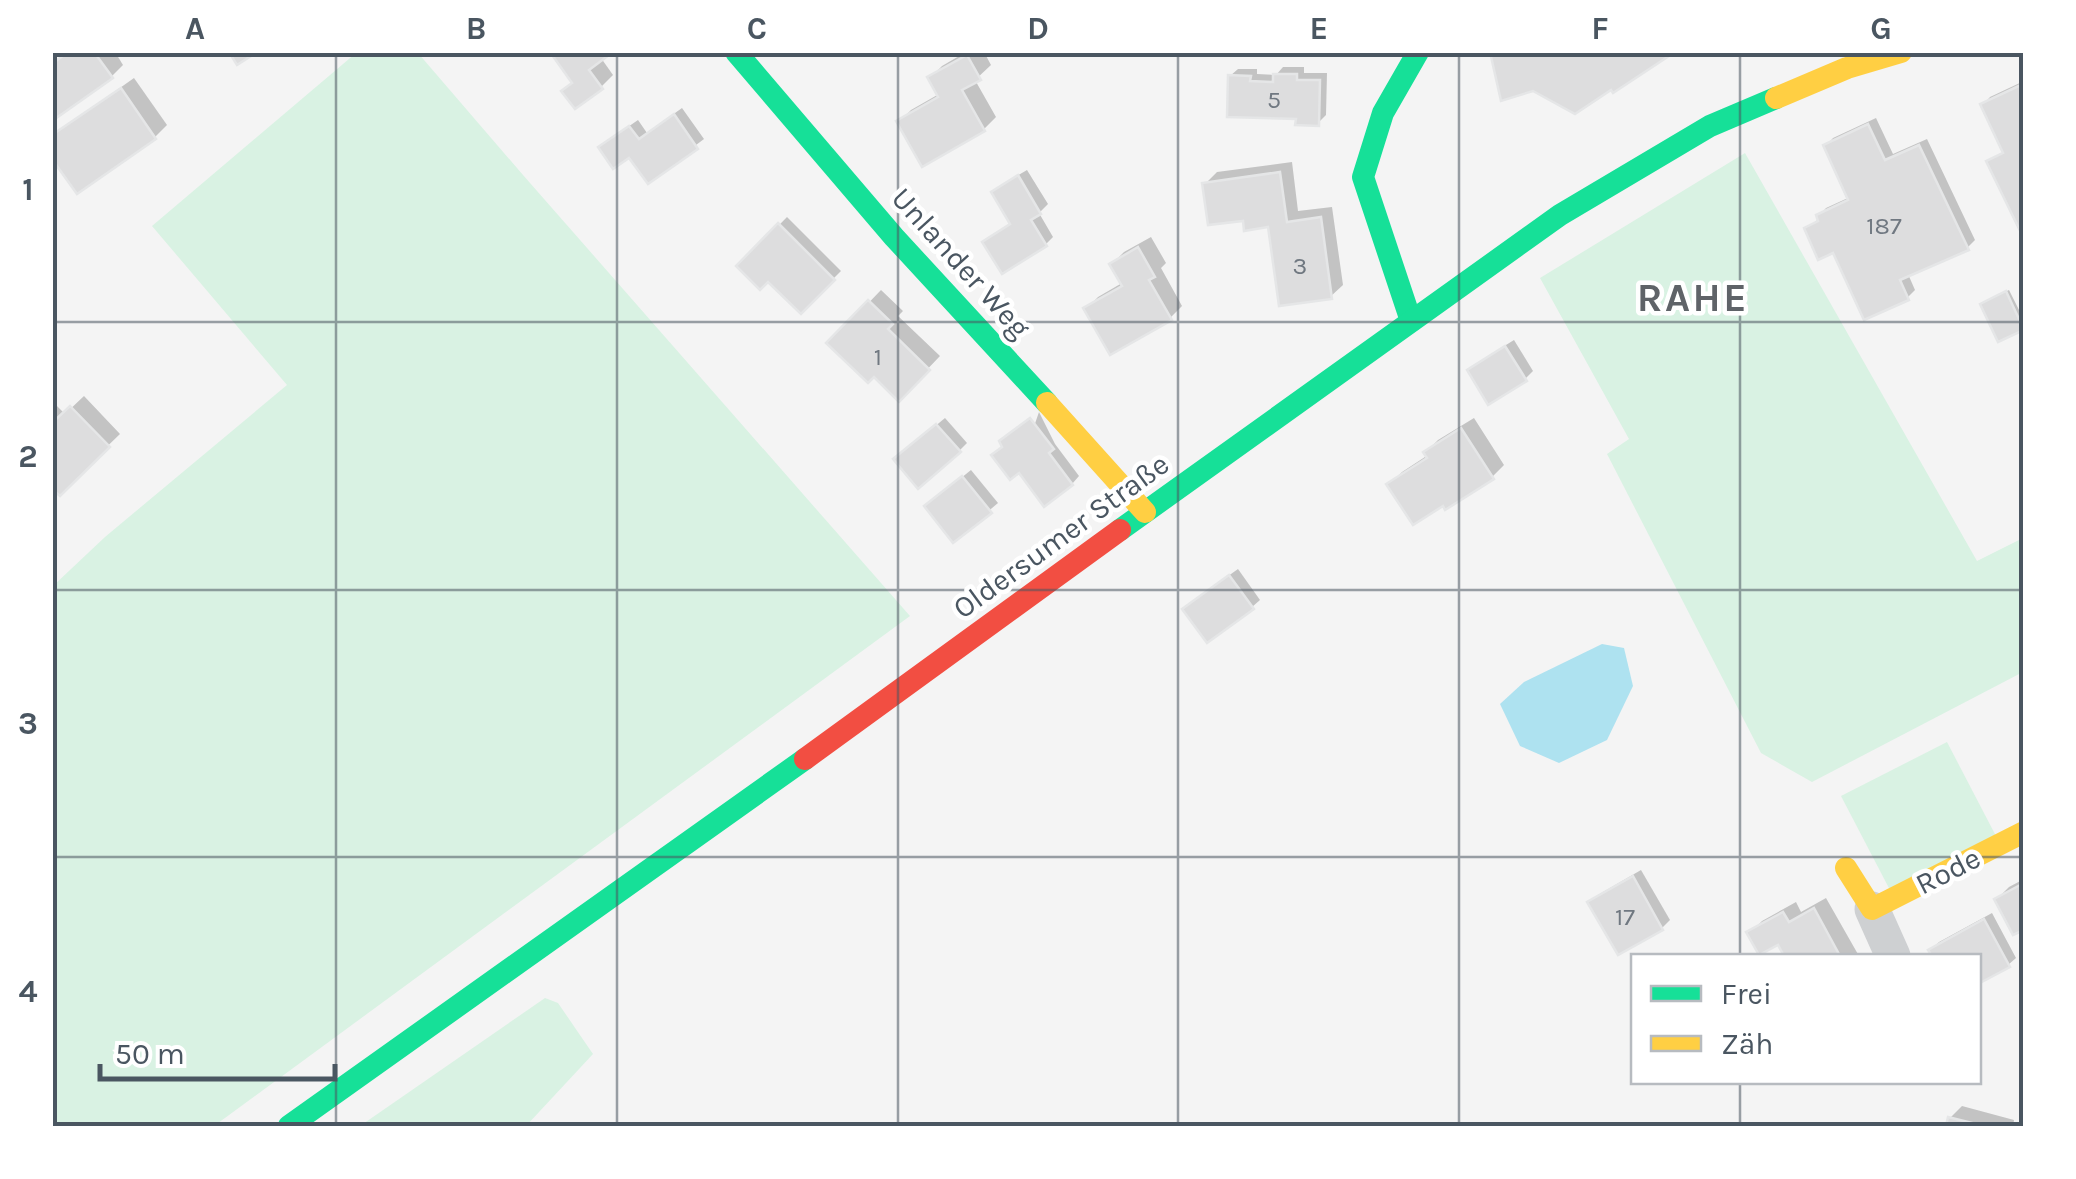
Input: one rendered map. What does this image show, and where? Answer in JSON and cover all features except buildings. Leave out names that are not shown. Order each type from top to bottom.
[{"type":"main road","name":"Unlander Weg","points":[[736,52],[894,237],[1108,466],[1145,512]]},
{"type":"main road","points":[[1411,321],[1363,176],[1383,113],[1418,52]]},
{"type":"main road","name":"Oldersumer Straße","points":[[289,1126],[1560,215],[1710,126],[1846,68],[1900,52]]},
{"type":"main road","name":"Rode","points":[[1872,909],[2024,832]]},
{"type":"main road","points":[[1846,868],[1872,909]]},
{"type":"street","points":[[1872,909],[1892,954]]},
{"type":"green space","points":[[356,53],[418,53],[910,616],[214,1126],[53,1126],[53,586],[105,537],[287,385],[152,226]]},
{"type":"green space","points":[[1745,153],[1977,561],[2023,538],[2023,672],[1812,782],[1761,753],[1607,454],[1629,439],[1540,278]]},
{"type":"green space","points":[[1947,742],[1997,838],[1891,892],[1841,796]]},
{"type":"green space","points":[[545,998],[558,1003],[593,1054],[526,1126],[360,1126]]},
{"type":"water","points":[[1602,644],[1624,648],[1633,686],[1607,740],[1559,763],[1520,746],[1500,704],[1524,682]]},
{"type":"traffic: fast","points":[[736,52],[894,237],[1047,403]]},
{"type":"traffic: fast","points":[[1411,321],[1363,177],[1383,113],[1418,52]]},
{"type":"traffic: fast","points":[[1120,530],[1560,215],[1710,126],[1776,98]]},
{"type":"traffic: fast","points":[[289,1126],[805,759]]},
{"type":"traffic: slow","points":[[1776,98],[1847,68],[1901,52]]},
{"type":"traffic: slow","points":[[1047,403],[1145,512]]},
{"type":"traffic: slow","points":[[1846,868],[1872,909],[2024,832]]},
{"type":"traffic: jam","points":[[805,759],[1120,530]]},
{"type":"district","name":"RAHE","points":[[1693,297]]}]
